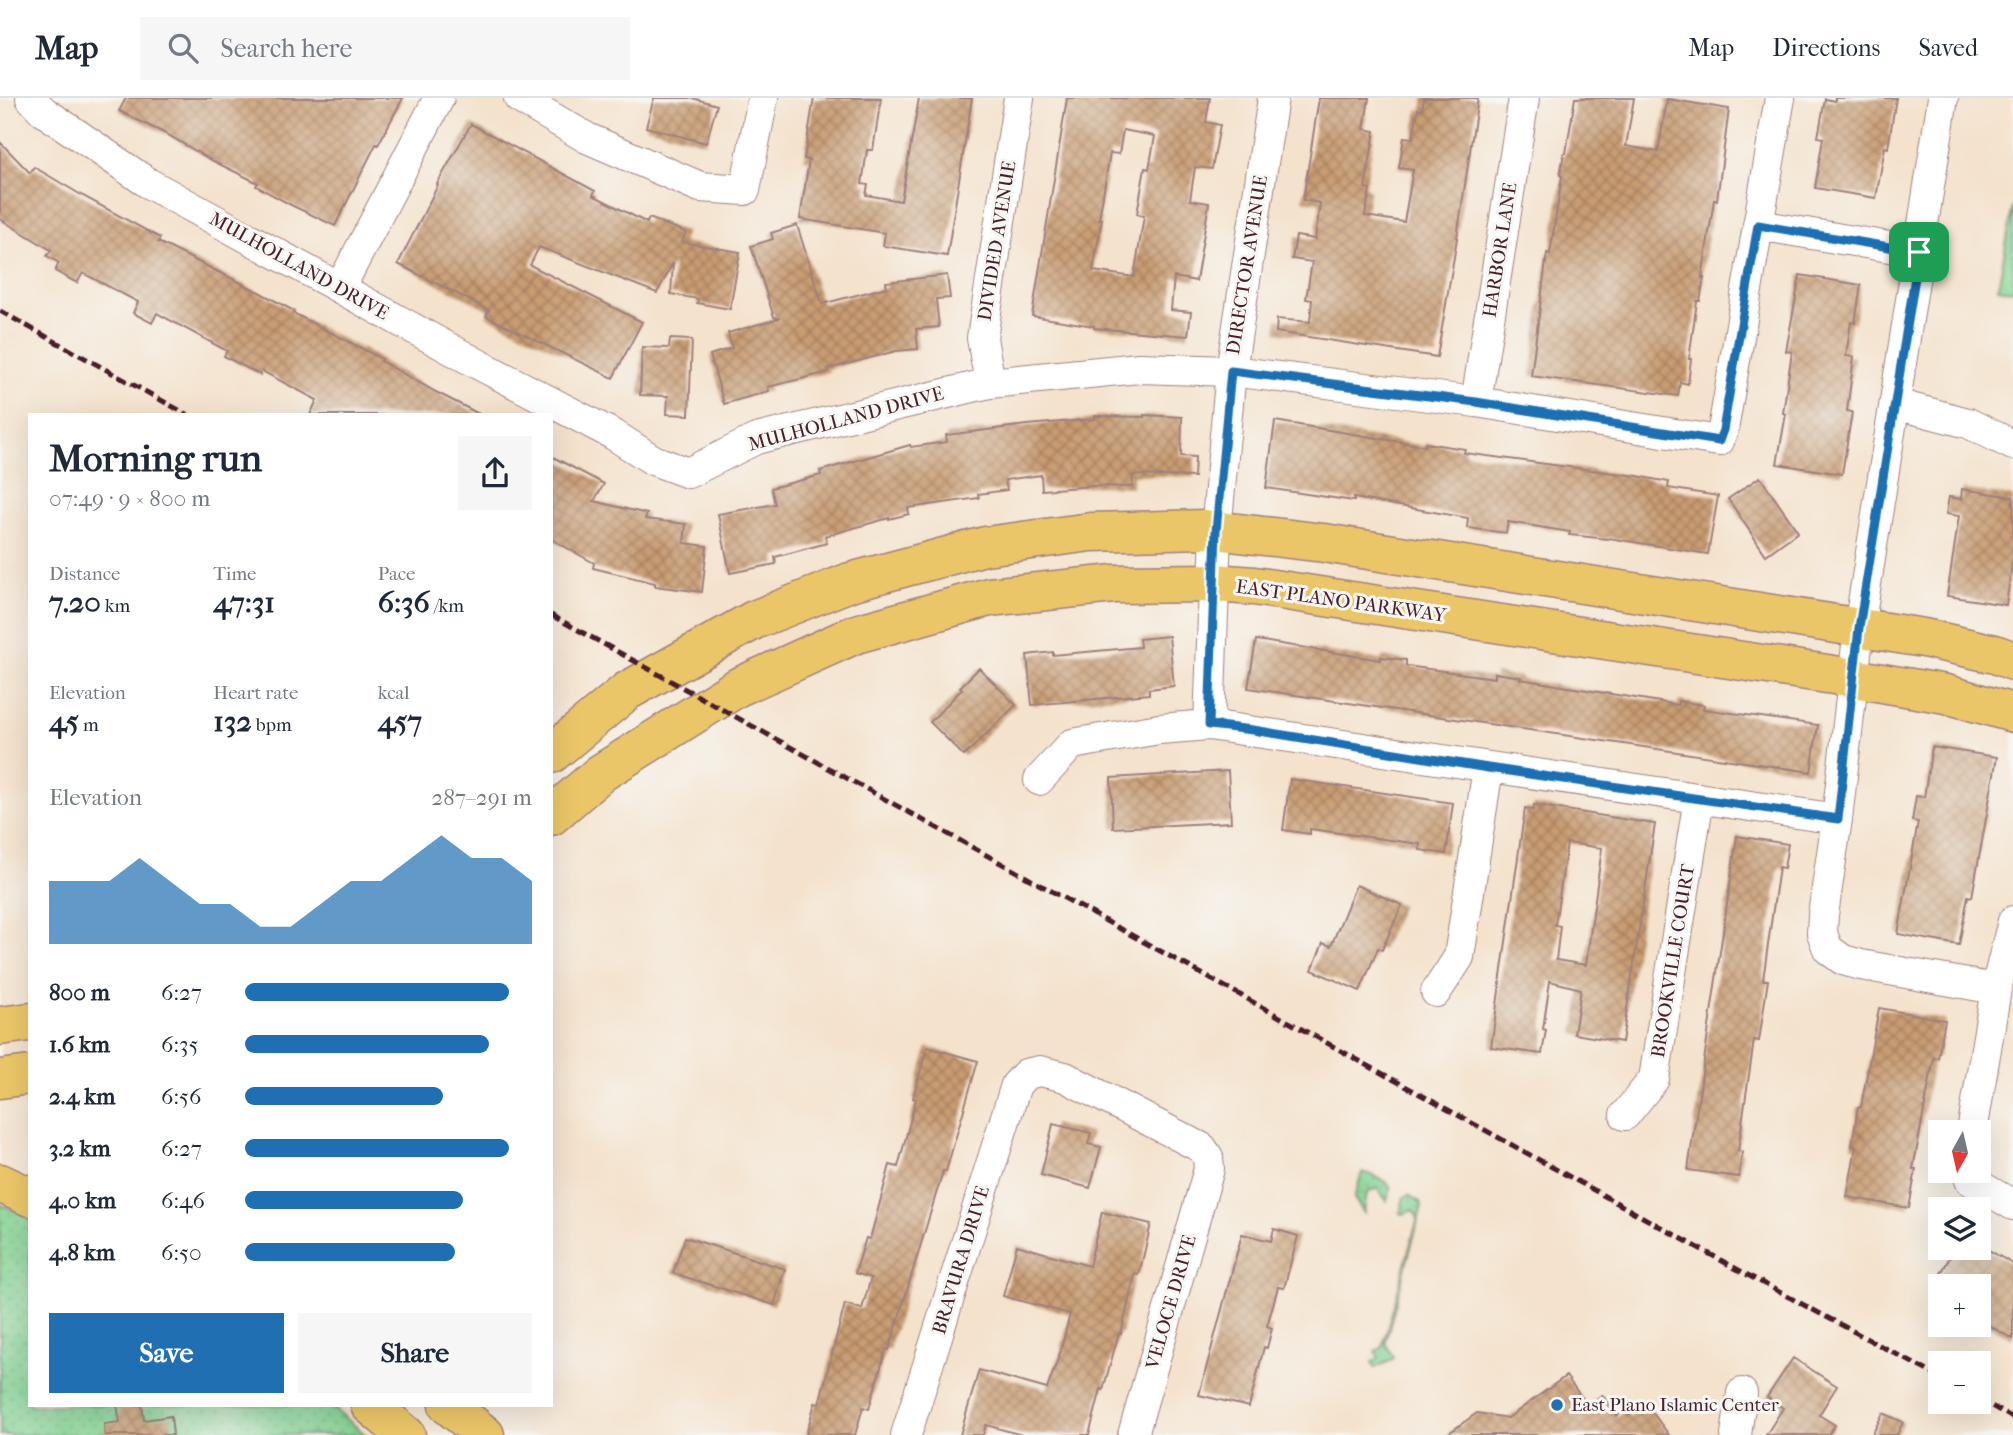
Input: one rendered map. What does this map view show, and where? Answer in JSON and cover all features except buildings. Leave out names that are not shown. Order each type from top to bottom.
[{"type":"main road","points":[[553,752],[627,691],[754,620],[850,582],[985,546],[1091,533],[1205,529],[1324,543],[1924,638],[1995,654],[2013,661]]},
{"type":"main road","name":"EAST PLANO PARKWAY","points":[[553,814],[601,773],[737,687],[856,634],[989,597],[1114,584],[1214,583],[1254,586],[1853,678],[1946,694],[2013,713]]},
{"type":"main road","points":[[0,1026],[28,1022]]},
{"type":"main road","points":[[0,1079],[28,1075]]},
{"type":"main road","points":[[0,1183],[28,1196]]},
{"type":"main road","points":[[372,1407],[406,1435]]},
{"type":"main road","points":[[450,1407],[485,1435]]},
{"type":"street","name":"MULHOLLAND DRIVE","points":[[31,98],[43,111],[148,183],[478,364],[614,435],[653,460],[688,473],[756,439],[990,383],[1139,368],[1231,371],[1476,402],[1719,441],[1758,225]]},
{"type":"street","points":[[340,288],[439,98]]},
{"type":"street","points":[[519,98],[587,138],[700,187],[745,190],[763,98]]},
{"type":"street","name":"DIVIDED AVENUE","points":[[990,383],[982,338],[1019,98]]},
{"type":"street","name":"DIRECTOR AVENUE","points":[[1209,725],[1216,531],[1231,371],[1273,98]]},
{"type":"street","name":"HARBOR LANE","points":[[1476,402],[1524,98]]},
{"type":"street","points":[[1780,98],[1758,225],[1919,252]]},
{"type":"street","points":[[1943,98],[1859,628],[1838,819],[1822,915],[1822,933],[1828,949],[1843,960],[1996,989]]},
{"type":"street","points":[[1895,404],[1968,423],[2013,444]]},
{"type":"street","points":[[1040,780],[1072,744],[1158,729],[1209,725],[1838,819]]},
{"type":"street","points":[[1436,992],[1460,957],[1488,768]]},
{"type":"street","name":"BROOKVILLE COURT","points":[[1625,1115],[1654,1079],[1699,798]]},
{"type":"street","points":[[1974,1120],[1996,989],[2013,921]]},
{"type":"street","name":"VELOCE DRIVE","points":[[1016,1085],[1026,1074],[1040,1071],[1065,1077],[1202,1148],[1208,1157],[1209,1168],[1133,1435]]},
{"type":"street","name":"BRAVURA DRIVE","points":[[906,1435],[1016,1085]]},
{"type":"street","points":[[1981,1183],[2013,1205]]},
{"type":"street","points":[[1736,1435],[1742,1393]]},
{"type":"green space","points":[[2013,206],[2013,291],[1998,288]]},
{"type":"green space","points":[[1362,1173],[1378,1178],[1391,1189],[1387,1201],[1377,1188],[1367,1193],[1364,1213],[1354,1198]]},
{"type":"green space","points":[[1409,1195],[1422,1206],[1386,1339],[1393,1357],[1375,1368],[1372,1362],[1379,1358],[1375,1351],[1382,1348],[1418,1218],[1413,1210],[1400,1213],[1404,1197]]},
{"type":"green space","points":[[0,1204],[28,1216],[28,1407],[332,1407],[366,1435],[0,1435]]},
{"type":"railway","points":[[0,311],[184,413]]},
{"type":"railway","points":[[553,616],[1755,1279],[1928,1371]]},
{"type":"railway","points":[[1991,1406],[2013,1418]]},
{"type":"place","name":"East Plano Islamic Center","points":[[1557,1405]]},
{"type":"route","points":[[1758,225],[1919,252],[1859,628],[1838,819],[1209,725],[1216,531],[1231,371],[1476,402],[1719,441],[1758,225]]}]
